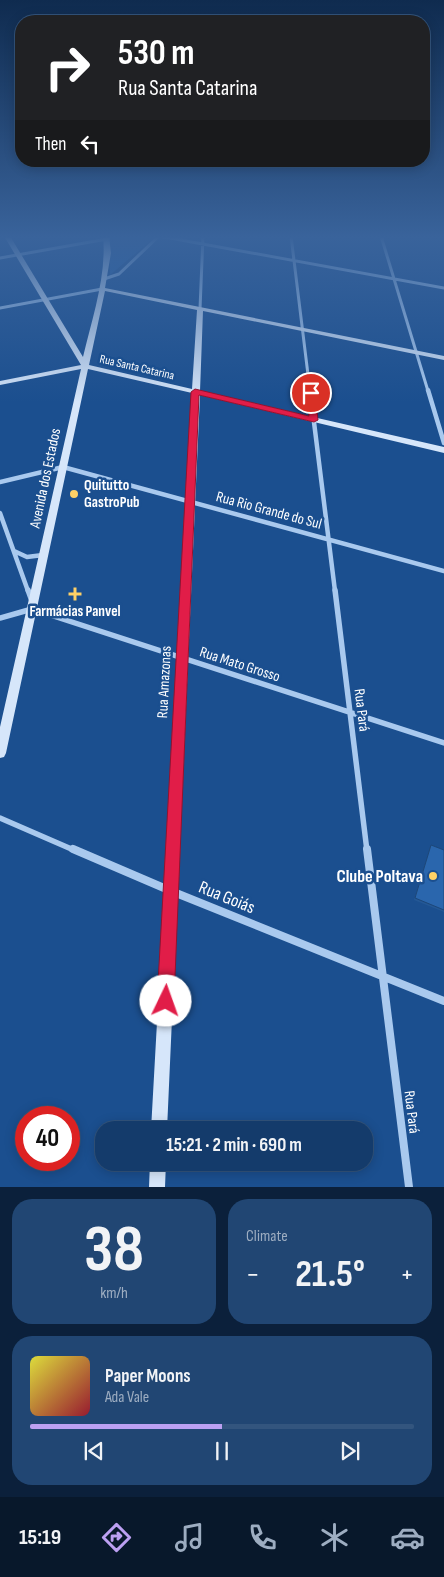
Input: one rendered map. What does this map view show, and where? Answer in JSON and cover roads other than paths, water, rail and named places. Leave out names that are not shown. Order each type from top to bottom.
[{"type":"street","points":[[40,291],[85,366]]},
{"type":"street","points":[[0,308],[90,291]]},
{"type":"street","name":"Avenida dos Estados","points":[[0,753],[101,291]]},
{"type":"street","points":[[114,291],[444,358]]},
{"type":"street","name":"Rua Amazonas","points":[[159,1121],[201,291]]},
{"type":"street","name":"Rua Pará","points":[[297,291],[409,1187]]},
{"type":"street","points":[[397,291],[444,443]]},
{"type":"street","name":"Rua Santa Catarina","points":[[0,384],[85,366],[444,450]]},
{"type":"street","name":"Rua Rio Grande do Sul","points":[[0,482],[63,467],[444,571]]},
{"type":"street","points":[[0,513],[32,606],[0,618]]},
{"type":"street","points":[[13,551],[27,557],[44,554]]},
{"type":"street","name":"Rua Mato Grosso","points":[[32,606],[182,658],[444,743]]},
{"type":"street","name":"Rua Goiás","points":[[0,818],[171,891],[444,1001]]},
{"type":"street","points":[[157,1187],[158,1171]]},
{"type":"place","name":"Quitutto GastroPub","points":[[74,494]]},
{"type":"place","name":"Farmácias Panvel","points":[[75,594]]},
{"type":"place","name":"Clube Poltava","points":[[433,876]]}]
